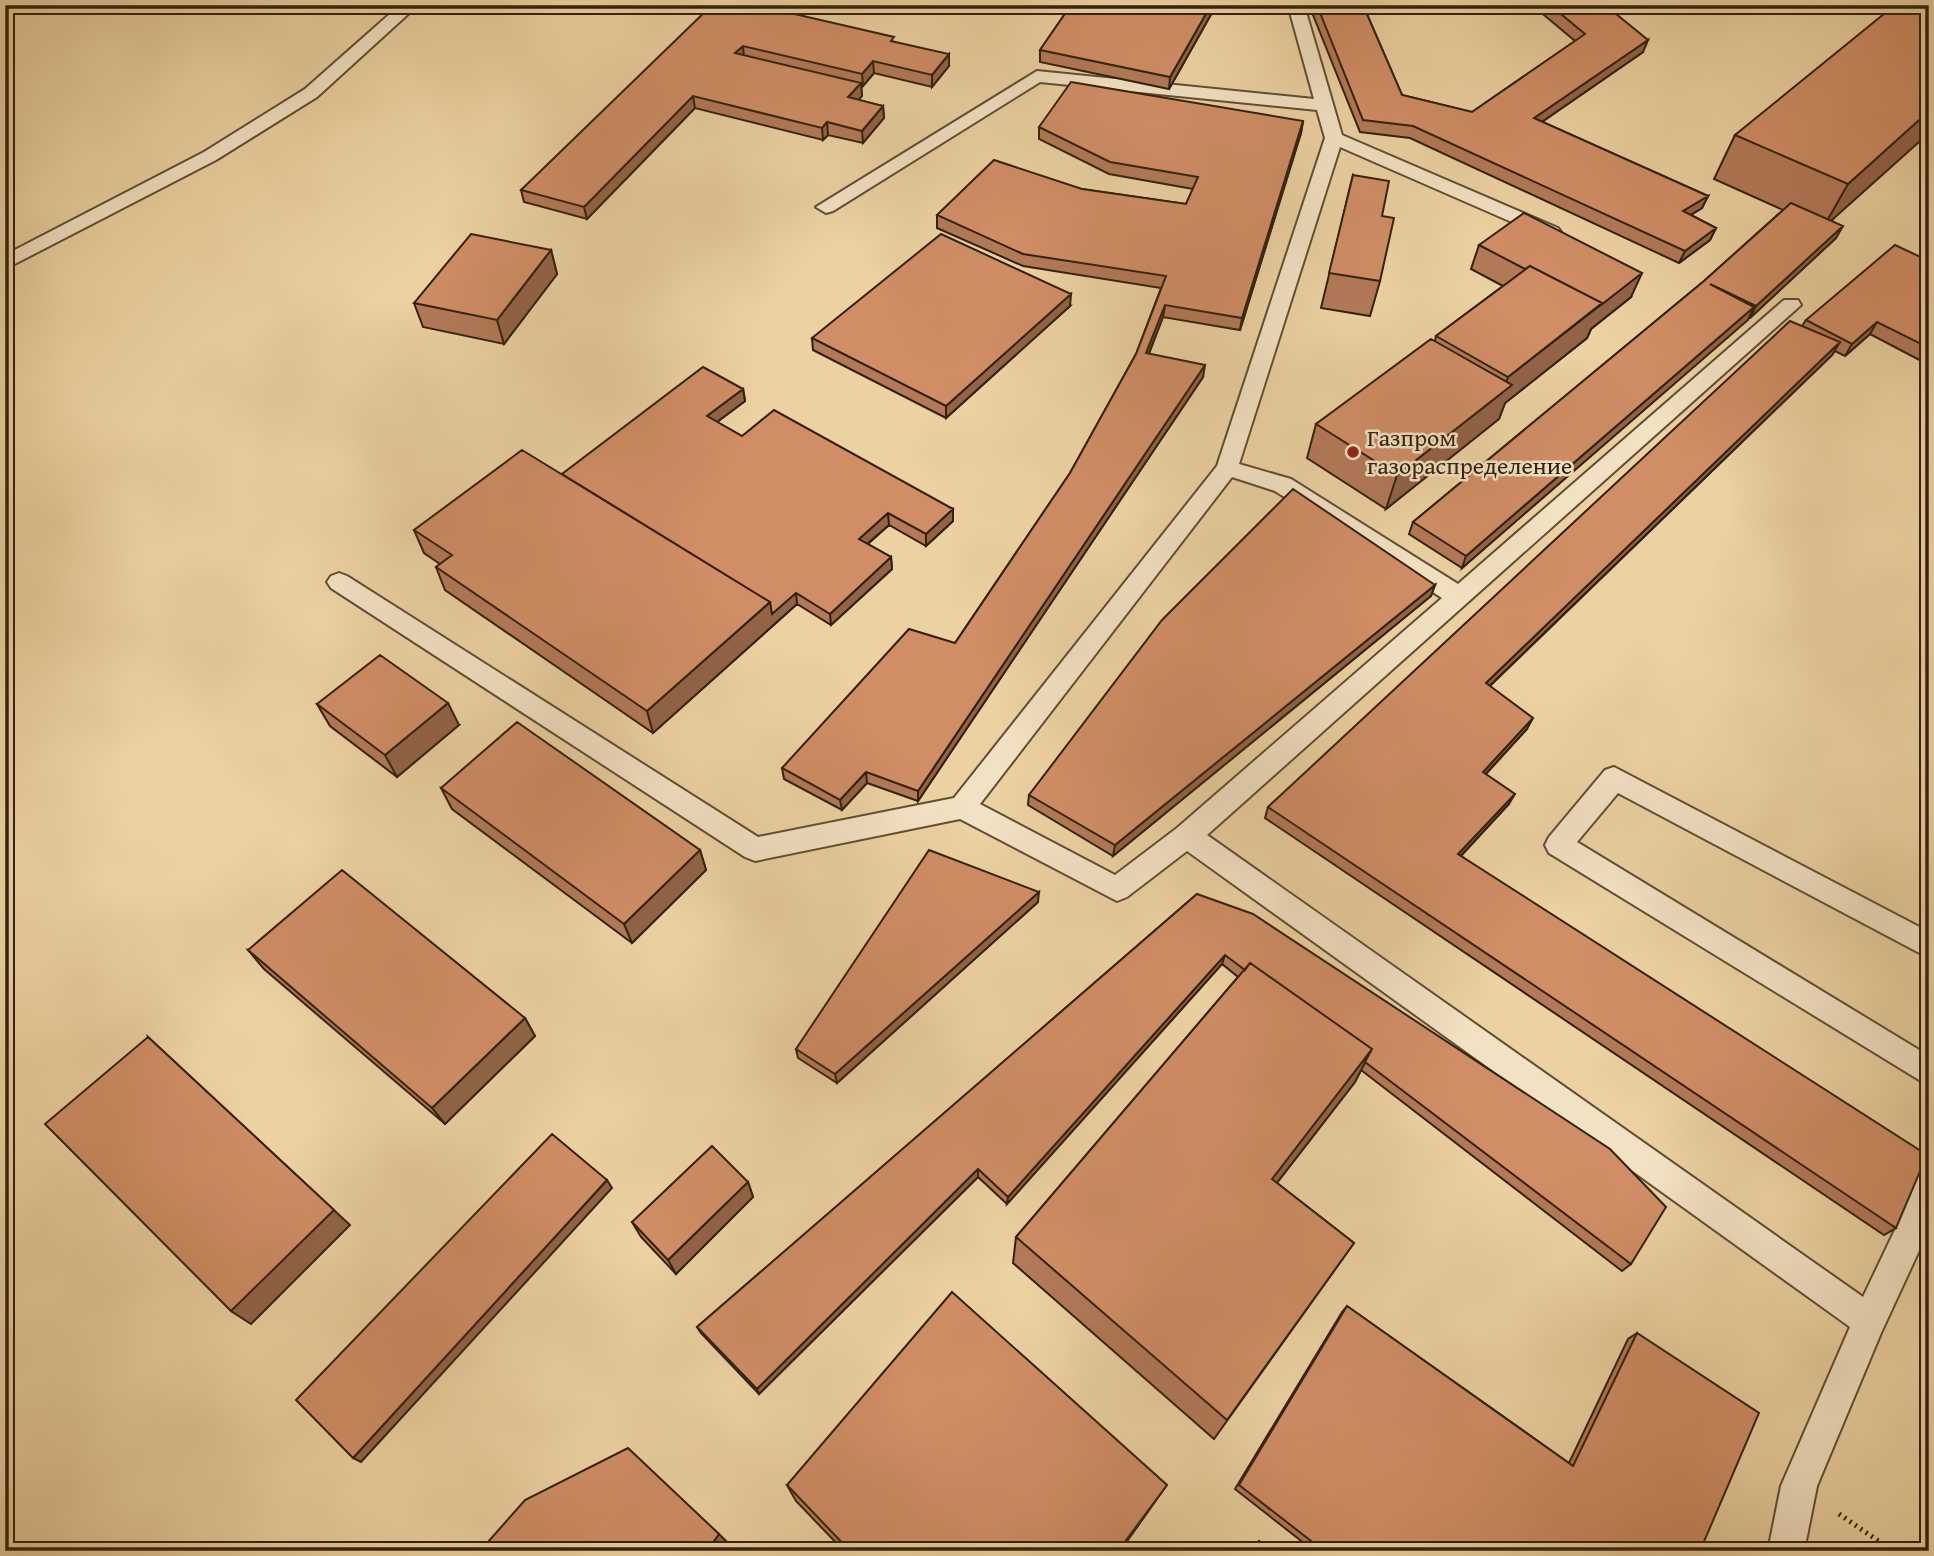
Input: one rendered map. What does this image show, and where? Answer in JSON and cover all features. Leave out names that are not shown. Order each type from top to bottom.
[{"type":"lane","points":[[5,263],[210,156],[311,93],[410,5]]},
{"type":"lane","points":[[962,807],[1227,468],[1334,138],[1296,5]]},
{"type":"lane","points":[[826,207],[1037,76],[1325,105]]},
{"type":"lane","points":[[1334,138],[1573,241]]},
{"type":"lane","points":[[339,582],[755,849],[962,807],[1117,889],[1187,836],[1791,305]]},
{"type":"lane","points":[[1227,468],[1283,485],[1459,597]]},
{"type":"lane","points":[[1929,946],[1614,778],[1559,845],[1929,1072]]},
{"type":"lane","points":[[1187,836],[1869,1321]]},
{"type":"lane","points":[[1786,1551],[1799,1486],[1869,1321],[1923,1221],[1929,1181]]},
{"type":"path","points":[[1799,1486],[1893,1551]]},
{"type":"building","points":[[712,5],[782,5],[777,10],[894,37],[891,41],[949,54],[932,75],[873,61],[862,74],[743,46],[735,53],[861,83],[848,97],[883,106],[862,131],[827,122],[822,128],[693,96],[584,207],[521,190]]},
{"type":"building","points":[[1071,5],[1211,5],[1170,77],[1040,50]]},
{"type":"building","points":[[1317,5],[1363,5],[1402,95],[1472,112],[1585,34],[1550,5],[1605,5],[1648,40],[1534,118],[1708,196],[1683,211],[1716,228],[1685,251],[1413,126],[1363,120]]},
{"type":"building","points":[[1895,5],[1905,5],[1929,14],[1929,111],[1848,184],[1735,135]]},
{"type":"building","points":[[1071,82],[1303,121],[1242,318],[1165,305],[1146,353],[1205,365],[918,791],[866,772],[840,800],[782,768],[909,629],[955,643],[1070,473],[1136,354],[1166,276],[1023,254],[937,215],[994,160],[1082,189],[1186,204],[1198,177],[1110,162],[1039,127]]},
{"type":"building","points":[[1353,175],[1389,181],[1382,216],[1394,218],[1380,281],[1329,273]]},
{"type":"building","points":[[1791,203],[1843,226],[1756,306],[1710,284],[1754,307],[1466,556],[1413,522],[1704,281]]},
{"type":"building","points":[[1524,213],[1642,273],[1601,305],[1602,303],[1530,266],[1525,269],[1479,245]]},
{"type":"building","points":[[471,234],[551,250],[497,320],[414,303]]},
{"type":"building","points":[[941,234],[1071,294],[946,406],[812,338]]},
{"type":"building","points":[[1895,245],[1929,261],[1929,348],[1877,322],[1852,344],[1806,320]]},
{"type":"building","points":[[1530,266],[1602,303],[1508,377],[1436,336]]},
{"type":"building","points":[[1790,321],[1840,342],[1486,683],[1533,718],[1483,772],[1515,794],[1458,854],[1927,1155],[1896,1228],[1268,807]]},
{"type":"building","points":[[1431,339],[1512,385],[1397,475],[1316,424]]},
{"type":"building","points":[[703,367],[743,389],[707,416],[742,436],[774,410],[953,509],[926,534],[888,513],[859,539],[891,557],[830,614],[796,593],[772,614],[770,602],[562,474]]},
{"type":"building","points":[[522,450],[770,602],[647,711],[436,567],[452,555],[414,530]]},
{"type":"building","points":[[1293,489],[1435,585],[1115,845],[1029,795],[1162,620]]},
{"type":"building","points":[[380,655],[448,703],[385,755],[317,704]]},
{"type":"building","points":[[517,722],[700,850],[624,924],[441,788]]},
{"type":"building","points":[[929,850],[1039,892],[835,1074],[796,1049]]},
{"type":"building","points":[[342,870],[525,1018],[432,1108],[248,950]]},
{"type":"building","points":[[1197,894],[1253,914],[1610,1149],[1666,1207],[1631,1264],[1365,1062],[1372,1049],[1250,963],[1245,970],[1225,955],[1008,1197],[978,1169],[757,1389],[697,1327]]},
{"type":"building","points":[[1250,963],[1372,1049],[1272,1179],[1354,1243],[1227,1420],[1016,1237]]},
{"type":"building","points":[[148,1037],[334,1210],[231,1311],[45,1124]]},
{"type":"building","points":[[552,1134],[607,1180],[353,1458],[296,1400]]},
{"type":"building","points":[[712,1146],[748,1182],[668,1260],[632,1222]]},
{"type":"building","points":[[952,1292],[1167,1485],[1118,1551],[850,1551],[787,1485]]},
{"type":"building","points":[[1347,1306],[1573,1466],[1637,1333],[1759,1413],[1700,1551],[1324,1551],[1239,1485]]},
{"type":"building","points":[[628,1448],[719,1534],[707,1551],[480,1551],[525,1500]]},
{"type":"building","points":[[1259,1541],[1271,1551],[1253,1551]]},
{"type":"place","name":"Газпром газораспределение","points":[[1353,452]]}]
